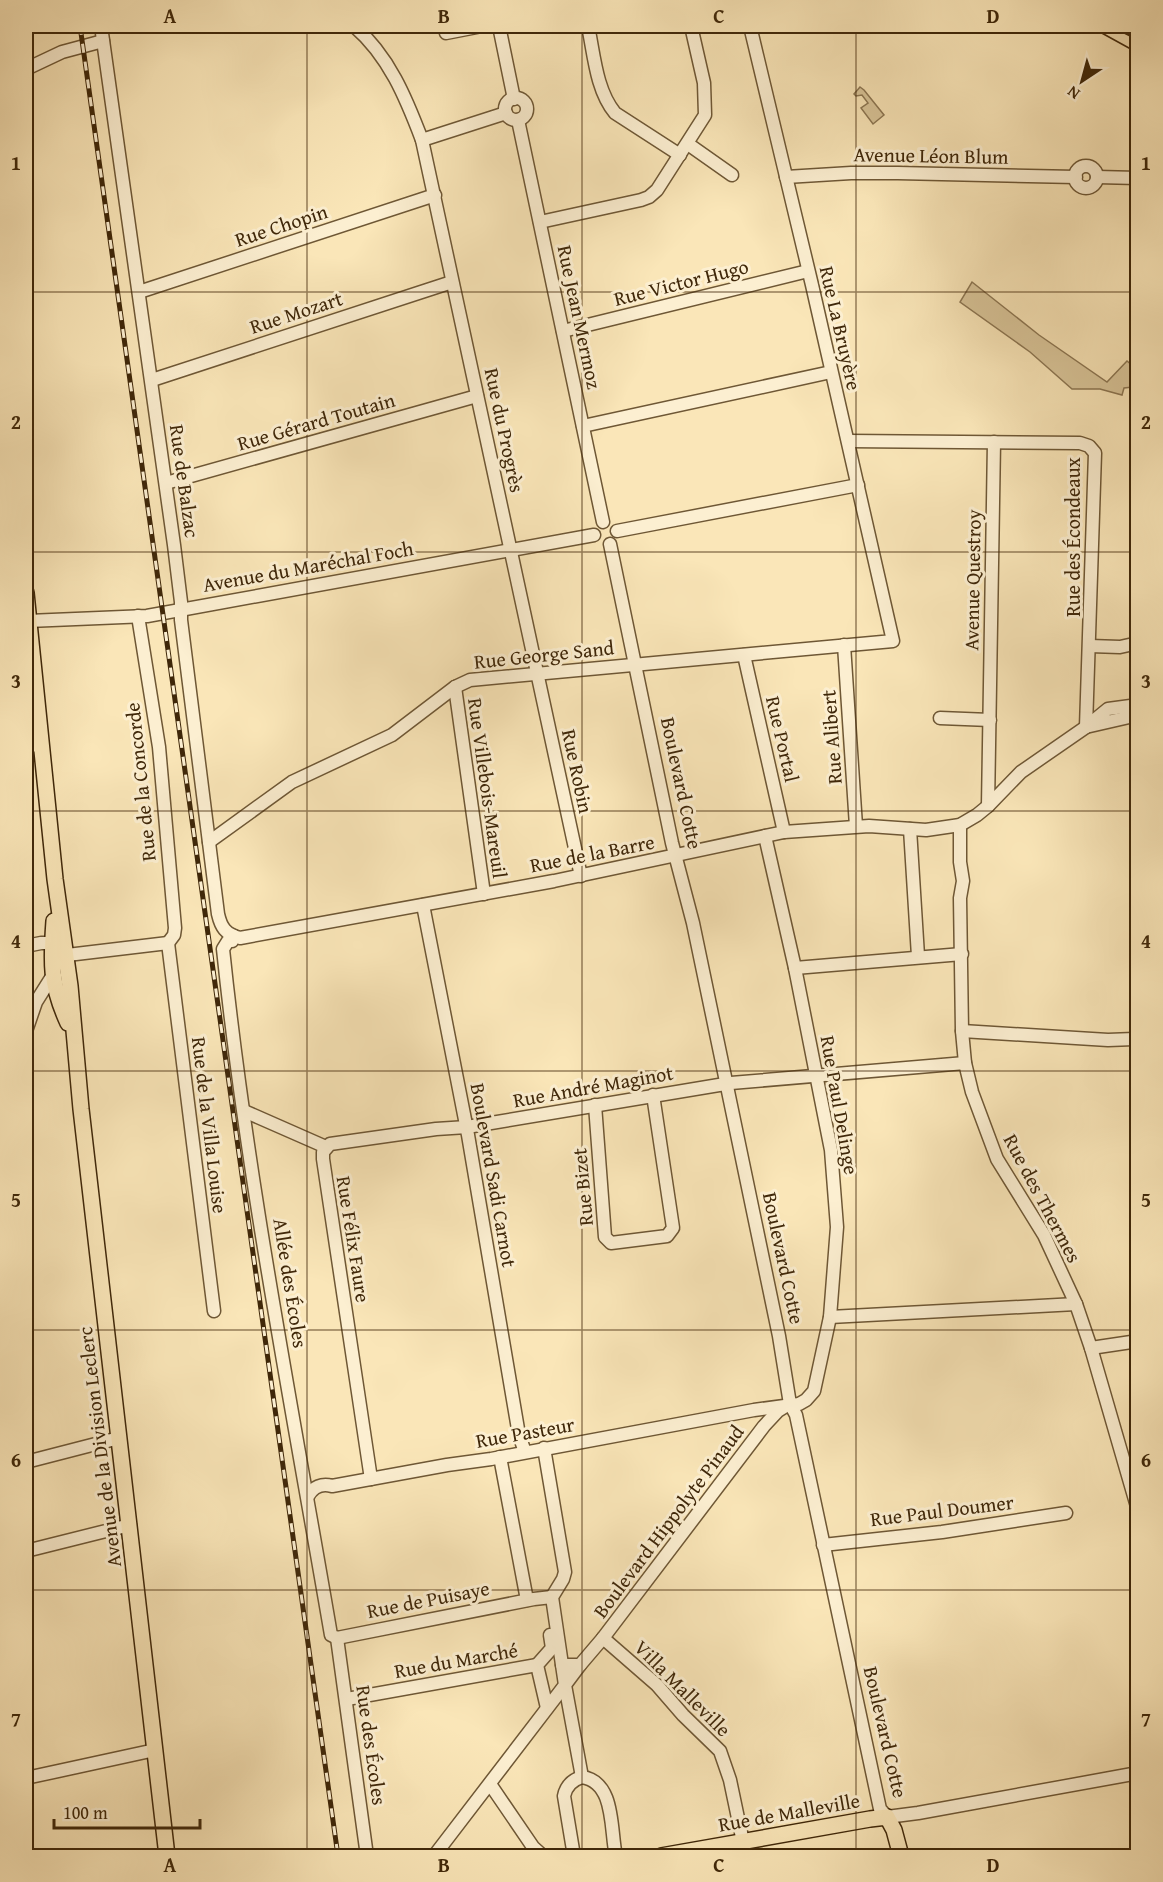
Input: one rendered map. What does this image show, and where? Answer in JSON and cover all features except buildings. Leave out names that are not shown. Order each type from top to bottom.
[{"type":"main road","name":"Avenue de la Division Leclerc","points":[[26,593],[33,746],[44,776],[57,894],[59,950],[70,986],[72,1032],[167,1857]]},
{"type":"main road","name":"Avenue de la Division Leclerc","points":[[59,950],[53,975],[55,998],[72,1032]]},
{"type":"main road","name":"Rue de Malleville","points":[[661,1857],[886,1817]]},
{"type":"main road","name":"Boulevard Cotte","points":[[886,1817],[894,1830],[901,1857]]},
{"type":"street","name":"Rue de Balzac","points":[[101,26],[166,483],[208,842],[220,924],[228,934],[234,936]]},
{"type":"street","name":"Rue du Progrès","points":[[354,26],[370,43],[397,80],[422,140],[537,674]]},
{"type":"street","points":[[446,33],[482,26]]},
{"type":"street","points":[[499,26],[514,99]]},
{"type":"street","points":[[588,26],[607,104],[615,113],[680,155]]},
{"type":"street","points":[[540,222],[649,197],[657,190],[703,120],[706,110],[704,83],[691,26]]},
{"type":"street","name":"Rue La Bruyère","points":[[750,26],[893,641]]},
{"type":"street","points":[[26,69],[62,52],[103,41]]},
{"type":"street","points":[[422,140],[512,117],[525,116],[527,107],[522,100],[514,99],[507,105],[512,117]]},
{"type":"street","name":"Rue Jean Mermoz","points":[[512,117],[540,222],[603,522]]},
{"type":"street","points":[[688,144],[732,175]]},
{"type":"street","name":"Avenue Léon Blum","points":[[786,177],[886,173],[1076,177],[1080,186],[1087,187],[1092,185],[1097,177],[1137,178]]},
{"type":"street","name":"Rue Chopin","points":[[139,292],[435,195]]},
{"type":"street","name":"Rue Victor Hugo","points":[[563,331],[808,271]]},
{"type":"street","name":"Rue Mozart","points":[[152,380],[452,282]]},
{"type":"street","points":[[583,426],[831,372]]},
{"type":"street","name":"Rue Gérard Toutain","points":[[166,483],[477,396]]},
{"type":"street","name":"Rue des Écondeaux","points":[[848,441],[1080,443],[1089,446],[1095,453],[1086,727]]},
{"type":"street","name":"Avenue Questroy","points":[[988,806],[994,442]]},
{"type":"street","points":[[617,531],[858,485]]},
{"type":"street","points":[[603,522],[613,525],[617,531],[616,537],[610,544],[599,544],[594,535],[596,526],[603,522]]},
{"type":"street","name":"Avenue du Maréchal Foch","points":[[28,621],[138,616],[594,535]]},
{"type":"street","points":[[610,544],[635,664]]},
{"type":"street","name":"Rue de la Concorde","points":[[138,616],[159,747],[175,928],[174,935],[168,943]]},
{"type":"street","name":"Rue George Sand","points":[[208,842],[292,782],[392,735],[455,687],[470,681],[893,641]]},
{"type":"street","points":[[1090,646],[1120,647],[1137,643]]},
{"type":"street","name":"Rue Alibert","points":[[844,645],[856,826]]},
{"type":"street","name":"Rue Portal","points":[[744,655],[784,832]]},
{"type":"street","name":"Boulevard Cotte","points":[[635,664],[727,1084],[779,1336],[790,1404],[796,1415],[880,1809],[886,1817]]},
{"type":"street","name":"Rue Robin","points":[[537,674],[581,876]]},
{"type":"street","name":"Rue Villebois-Mareuil","points":[[455,687],[484,894]]},
{"type":"street","points":[[960,825],[988,806],[1021,772],[1108,709],[1137,705]]},
{"type":"street","points":[[1086,727],[1137,715]]},
{"type":"street","points":[[940,718],[990,720]]},
{"type":"street","name":"Rue de la Barre","points":[[234,936],[240,938],[581,876],[784,832],[856,826],[934,829],[960,825]]},
{"type":"street","name":"Rue des Thermes","points":[[960,825],[960,862],[963,881],[960,898],[962,1031],[965,1064],[972,1092],[997,1158],[1044,1235],[1076,1304],[1091,1348],[1137,1510]]},
{"type":"street","points":[[910,829],[918,956]]},
{"type":"street","name":"Rue Paul Delinge","points":[[765,836],[795,968],[831,1150],[837,1227],[830,1317],[814,1391],[799,1404],[790,1404]]},
{"type":"street","name":"Boulevard Sadi Carnot","points":[[423,905],[467,1127],[519,1435],[525,1452]]},
{"type":"street","name":"Allée des Écoles","points":[[234,936],[232,941],[226,943],[224,949],[244,1111],[293,1426],[308,1496],[331,1635],[337,1638]]},
{"type":"street","points":[[26,946],[59,950],[168,943]]},
{"type":"street","name":"Rue de la Villa Louise","points":[[168,943],[214,1311]]},
{"type":"street","points":[[795,968],[962,954]]},
{"type":"street","points":[[26,1031],[32,1006],[53,975]]},
{"type":"street","points":[[32,1006],[55,998],[70,986]]},
{"type":"street","points":[[962,1031],[1108,1040],[1134,1039]]},
{"type":"street","name":"Rue André Maginot","points":[[467,1127],[727,1084],[965,1064]]},
{"type":"street","name":"Rue Bizet","points":[[595,1105],[605,1237],[611,1242],[667,1236],[673,1228],[653,1095]]},
{"type":"street","points":[[244,1111],[326,1147],[336,1142],[467,1127]]},
{"type":"street","name":"Rue Félix Faure","points":[[326,1147],[323,1159],[371,1479]]},
{"type":"street","points":[[830,1317],[1076,1304]]},
{"type":"street","points":[[1091,1348],[1137,1341]]},
{"type":"street","name":"Rue Pasteur","points":[[308,1496],[316,1487],[500,1457],[790,1404]]},
{"type":"street","name":"Boulevard Hippolyte Pinaud","points":[[434,1857],[764,1426],[777,1411],[790,1404]]},
{"type":"street","points":[[754,1410],[761,1416],[764,1426]]},
{"type":"street","points":[[26,1462],[119,1438]]},
{"type":"street","points":[[544,1448],[565,1572],[563,1579],[547,1598],[556,1647],[562,1665],[582,1777]]},
{"type":"street","points":[[500,1457],[527,1600]]},
{"type":"street","name":"Rue Paul Doumer","points":[[824,1545],[942,1532],[1066,1513]]},
{"type":"street","points":[[26,1551],[130,1525]]},
{"type":"street","name":"Rue de Puisaye","points":[[337,1638],[547,1598]]},
{"type":"street","name":"Rue des Écoles","points":[[337,1638],[367,1857]]},
{"type":"street","name":"Villa Malleville","points":[[603,1638],[657,1685],[683,1715],[720,1751],[730,1780],[743,1842]]},
{"type":"street","points":[[556,1647],[538,1670],[549,1705],[569,1708]]},
{"type":"street","points":[[562,1665],[580,1665]]},
{"type":"street","name":"Rue du Marché","points":[[346,1699],[562,1665]]},
{"type":"street","points":[[26,1778],[155,1750]]},
{"type":"street","name":"Rue de Malleville","points":[[886,1817],[948,1808],[1137,1773]]},
{"type":"street","points":[[574,1857],[564,1796],[570,1783],[582,1777],[593,1781],[602,1789],[609,1809],[616,1857]]},
{"type":"street","points":[[490,1784],[533,1847],[543,1857]]},
{"type":"shaded area","points":[[860,87],[884,115],[873,124],[861,108],[868,103],[862,95],[854,94]]},
{"type":"shaded area","points":[[972,282],[1039,335],[1107,382],[1127,361],[1133,366],[1137,360],[1137,391],[1133,387],[1124,388],[1122,395],[1100,389],[1072,389],[1030,352],[960,302]]},
{"type":"tram line","points":[[1089,26],[1138,53]]},
{"type":"railway","points":[[80,26],[338,1856]]},
{"type":"railway","points":[[1114,26],[1138,38]]}]
